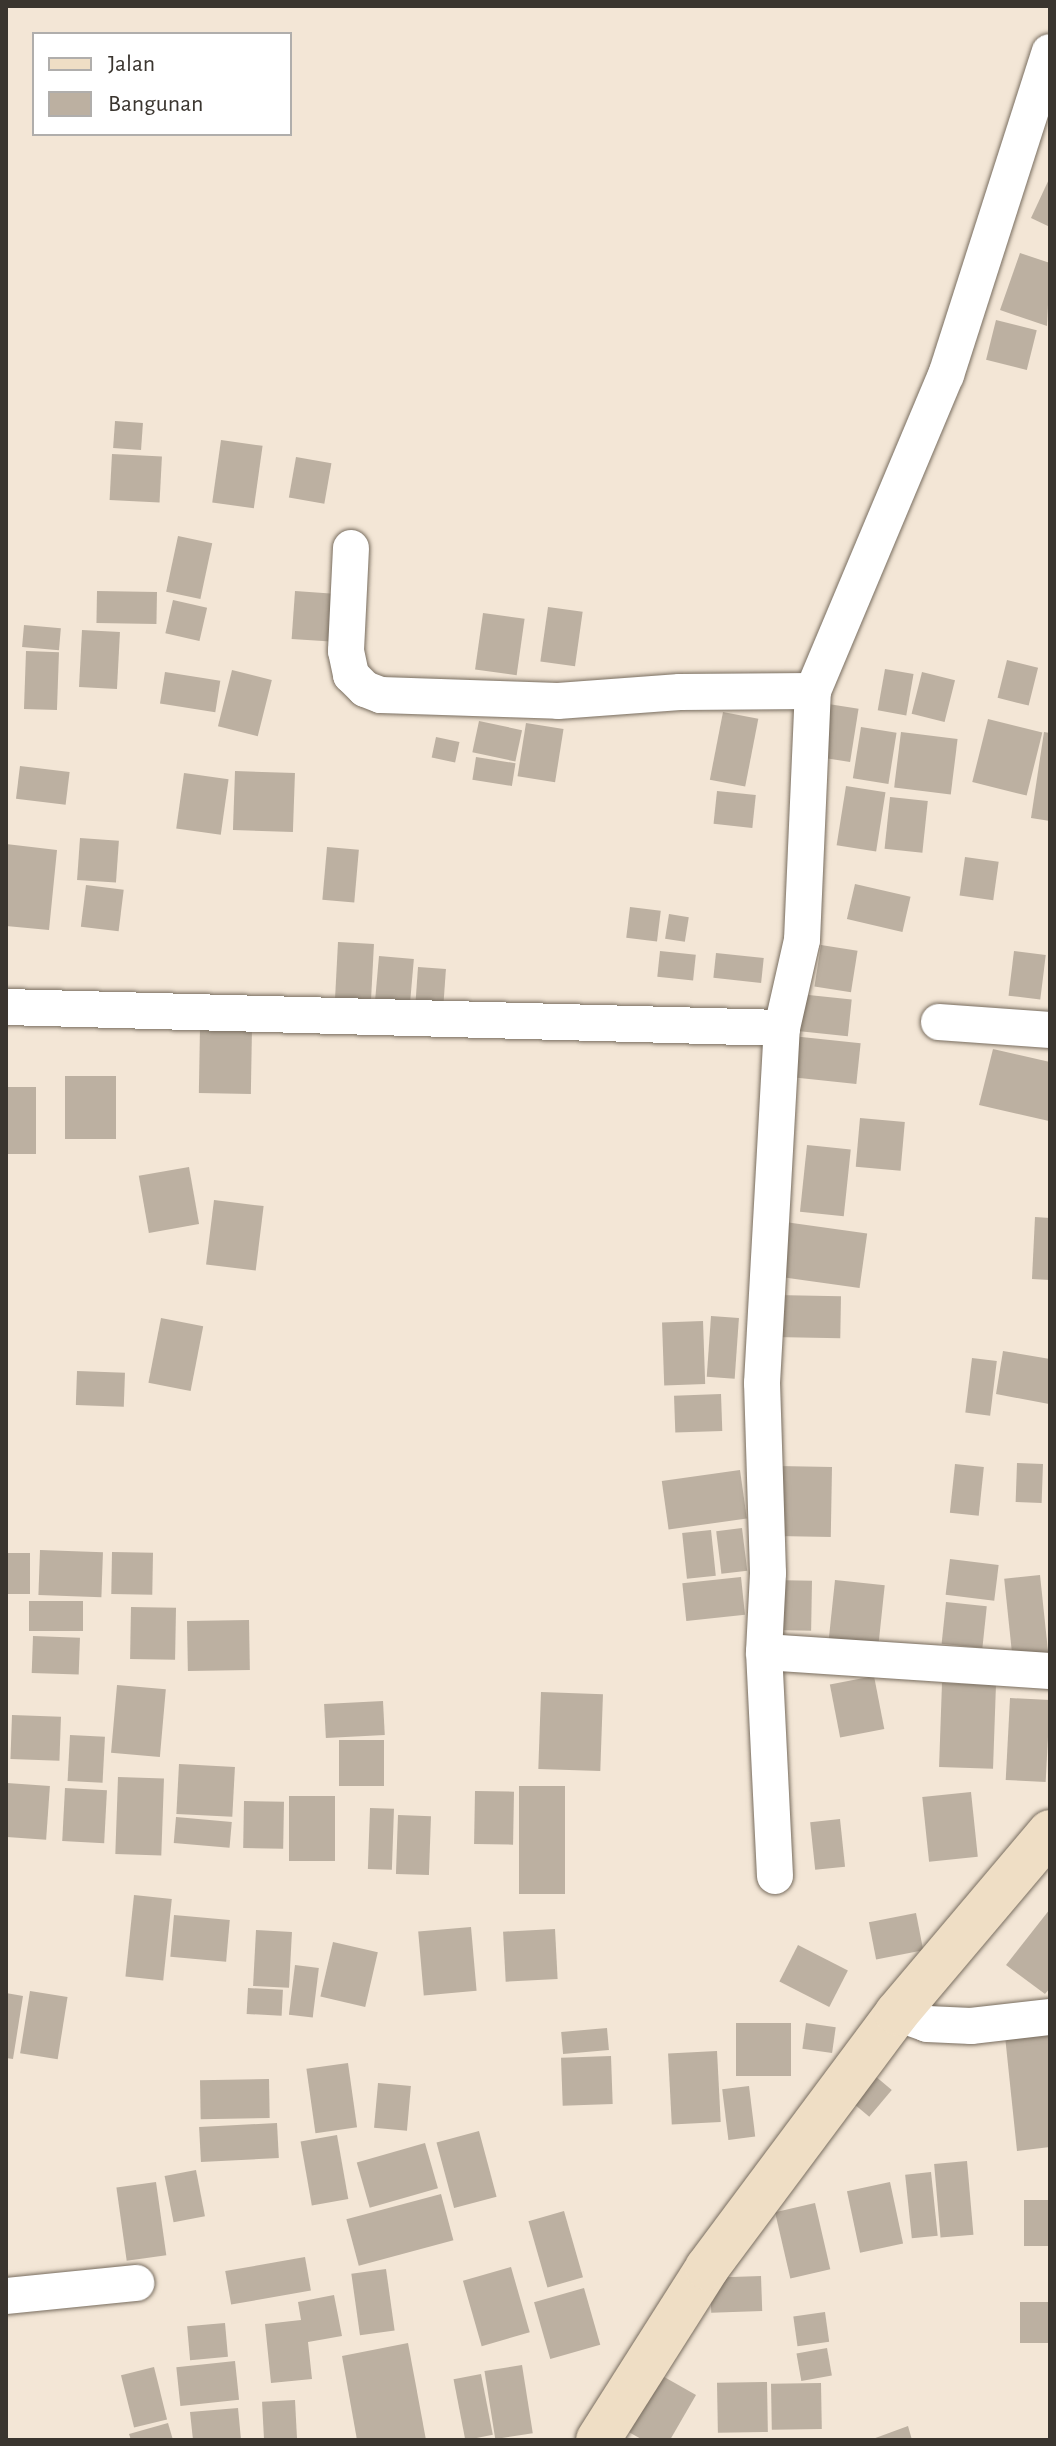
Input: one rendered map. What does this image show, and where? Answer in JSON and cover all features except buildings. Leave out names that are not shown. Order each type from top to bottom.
[{"type":"street","points":[[775,1876],[764,1652],[768,1573],[762,1383],[782,1028],[802,940],[813,691],[946,375],[1050,52]]},
{"type":"street","points":[[351,548],[346,651],[351,675],[365,689],[381,695],[558,701],[680,692],[813,691]]},
{"type":"street","points":[[6,1007],[782,1028]]},
{"type":"street","points":[[939,1022],[1050,1030]]},
{"type":"street","points":[[764,1652],[1050,1671]]},
{"type":"street","points":[[598,2440],[707,2268],[897,2013],[1050,1832]]},
{"type":"street","points":[[897,2013],[927,2024],[971,2026],[1050,2017]]},
{"type":"street","points":[[6,2296],[136,2283]]}]
